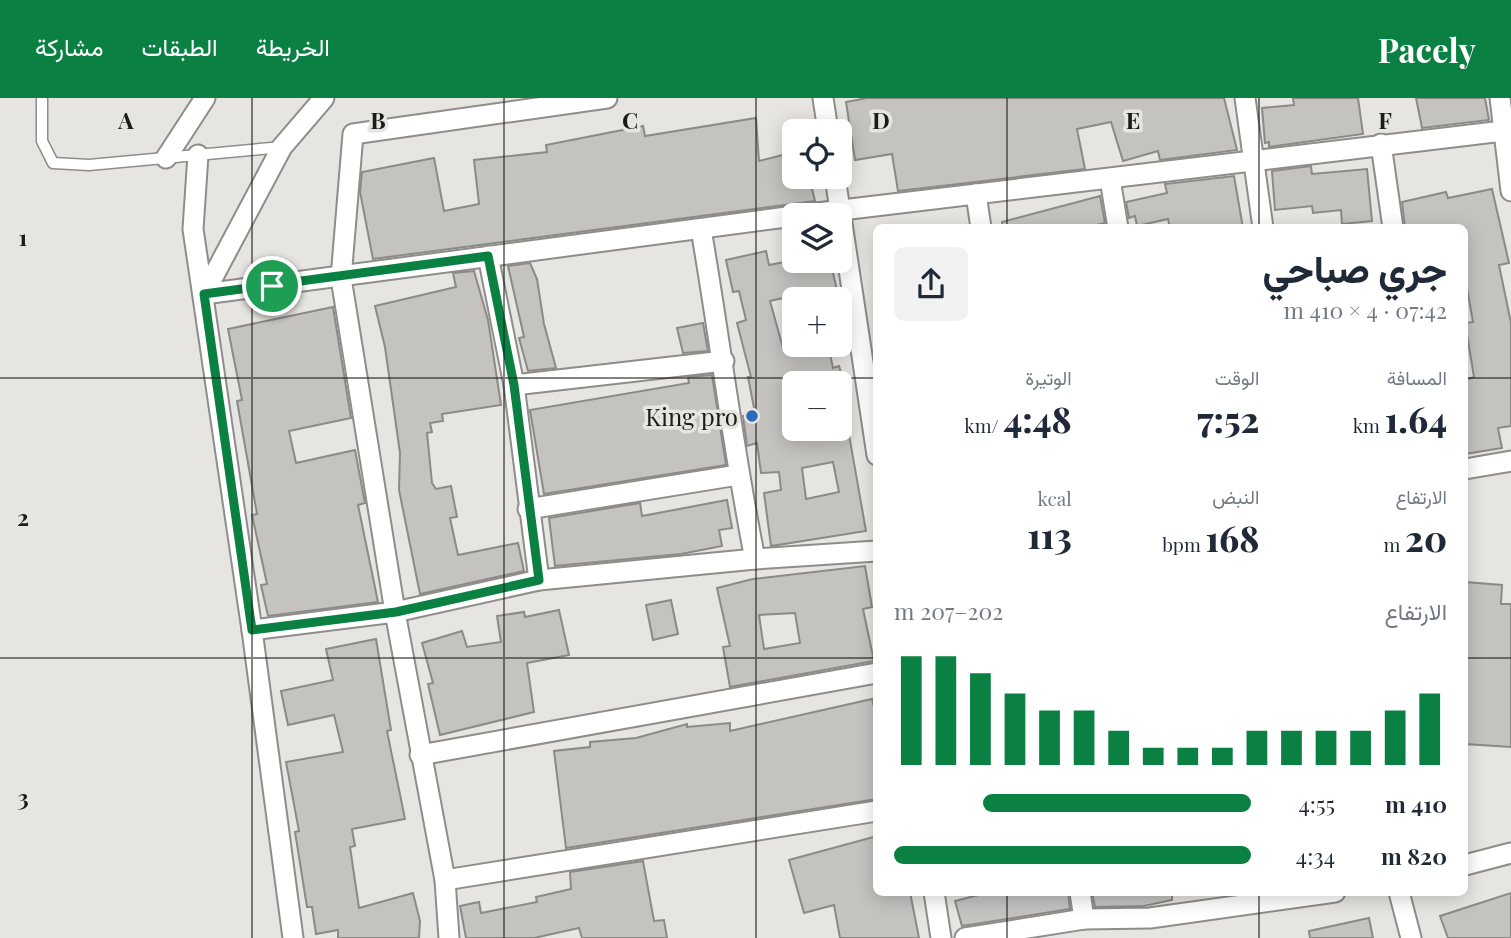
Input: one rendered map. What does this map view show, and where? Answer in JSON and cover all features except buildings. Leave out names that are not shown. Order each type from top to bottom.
[{"type":"street","points":[[166,158],[205,98]]},
{"type":"street","points":[[204,294],[282,147],[324,98]]},
{"type":"street","points":[[449,938],[445,880],[420,755],[341,278],[353,134],[607,98]]},
{"type":"street","points":[[823,98],[826,119]]},
{"type":"street","points":[[1245,98],[1262,224]]},
{"type":"street","points":[[1500,98],[1511,191]]},
{"type":"street","points":[[852,208],[1503,131]]},
{"type":"street","points":[[1381,144],[1391,224]]},
{"type":"street","points":[[198,155],[193,229],[252,630],[293,938]]},
{"type":"street","points":[[1110,179],[1117,224]]},
{"type":"street","points":[[976,194],[980,224]]},
{"type":"street","points":[[204,294],[782,218]]},
{"type":"street","points":[[701,229],[724,361],[738,475],[755,559]]},
{"type":"street","points":[[488,256],[514,385],[539,580]]},
{"type":"street","points":[[849,273],[873,429]]},
{"type":"street","points":[[514,385],[724,361]]},
{"type":"street","points":[[1468,468],[1511,461]]},
{"type":"street","points":[[528,509],[738,475]]},
{"type":"street","points":[[252,630],[396,612],[539,580],[755,559],[873,551]]},
{"type":"street","points":[[420,755],[873,674]]},
{"type":"street","points":[[445,880],[873,812]]},
{"type":"street","points":[[1468,864],[1511,853]]},
{"type":"street","points":[[935,896],[941,938]]},
{"type":"street","points":[[1080,896],[1083,919]]},
{"type":"street","points":[[965,938],[1083,919],[1150,918],[1213,901],[1281,896]]},
{"type":"street","points":[[1400,896],[1411,938]]},
{"type":"lane","points":[[42,98],[42,141],[53,163],[89,165],[282,147]]},
{"type":"place","name":"King pro","points":[[752,416]]},
{"type":"route","points":[[488,256],[514,385],[539,580],[396,612],[252,630],[204,294],[272,286],[488,256]]}]
